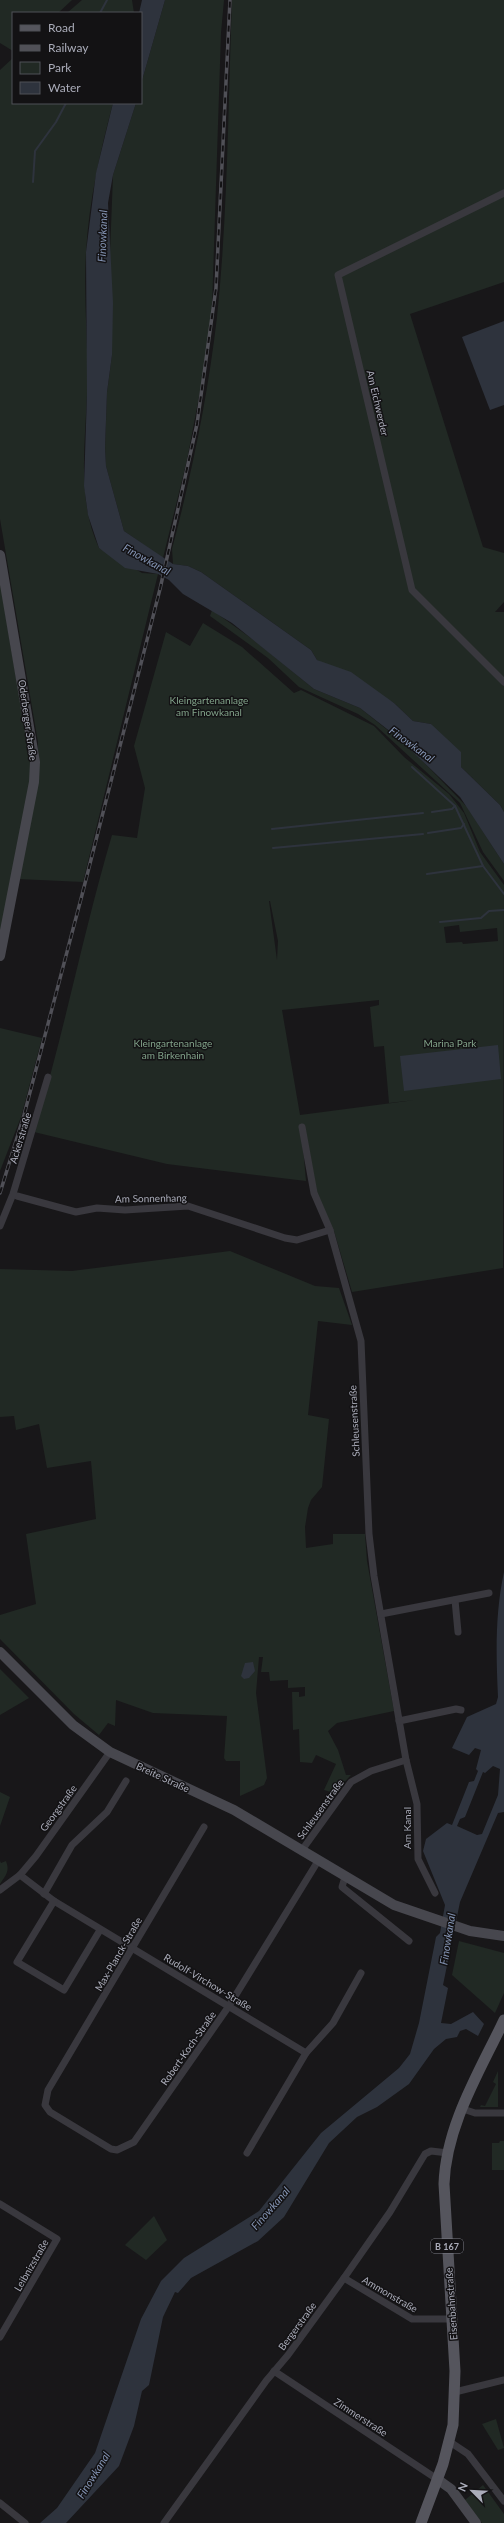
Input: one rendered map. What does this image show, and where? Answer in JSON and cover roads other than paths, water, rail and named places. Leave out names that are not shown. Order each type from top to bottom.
[{"type":"main road","name":"Oderberger Straße","points":[[0,555],[35,762],[34,782],[0,956]]},
{"type":"main road","name":"Breite Straße","points":[[0,1652],[73,1724],[110,1752],[234,1810],[394,1905],[435,1921],[461,1929],[479,1934],[504,1936]]},
{"type":"main road","name":"Eisenbahnstraße","points":[[420,2523],[433,2476],[450,2442],[455,2392],[444,2184],[448,2153],[463,2108],[504,2020]]},
{"type":"main road","points":[[433,2476],[451,2489],[476,2523]]},
{"type":"street","name":"Am Eichwerder","points":[[504,193],[338,275],[412,590],[504,682]]},
{"type":"street","name":"Ackerstraße","points":[[0,1226],[13,1194],[48,1077]]},
{"type":"street","name":"Schleusenstraße","points":[[302,1127],[314,1193],[330,1230],[361,1341],[369,1534],[406,1760],[371,1771],[351,1782],[302,1850]]},
{"type":"street","name":"Am Sonnenhang","points":[[17,1196],[76,1212],[97,1208],[126,1210],[188,1206],[285,1238],[298,1240],[330,1230]]},
{"type":"street","points":[[381,1614],[490,1593]]},
{"type":"street","points":[[455,1600],[458,1632]]},
{"type":"street","points":[[399,1721],[456,1708],[461,1710]]},
{"type":"street","name":"Georgstraße","points":[[0,1890],[20,1875],[110,1752]]},
{"type":"street","name":"Am Kanal","points":[[406,1760],[417,1804],[418,1859],[435,1893]]},
{"type":"street","points":[[44,1894],[72,1845],[107,1812],[126,1781]]},
{"type":"street","name":"Max-Planck-Straße","points":[[48,2090],[204,1827]]},
{"type":"street","name":"Robert-Koch-Straße","points":[[48,2090],[45,2105],[50,2112],[111,2149],[117,2150],[134,2142],[229,2006],[318,1861]]},
{"type":"street","name":"Rudolf-Virchow-Straße","points":[[20,1875],[54,1901],[100,1930],[306,2053]]},
{"type":"street","points":[[345,1877],[341,1885],[342,1887],[409,1942]]},
{"type":"street","points":[[54,1901],[17,1962],[64,1990],[100,1930]]},
{"type":"street","points":[[247,2153],[306,2053],[333,2023],[361,1973]]},
{"type":"street","points":[[463,2108],[475,2113],[504,2113]]},
{"type":"street","name":"Bergerstraße","points":[[164,2523],[274,2371],[344,2278],[395,2205],[425,2154],[430,2151],[448,2153]]},
{"type":"street","name":"Leibnizstraße","points":[[0,2204],[57,2239],[0,2338]]},
{"type":"street","name":"Ammonstraße","points":[[344,2278],[412,2319],[452,2319]]},
{"type":"street","name":"Zimmerstraße","points":[[274,2371],[433,2476]]},
{"type":"street","points":[[455,2392],[504,2380]]},
{"type":"street","points":[[450,2442],[468,2454],[504,2501]]},
{"type":"street","points":[[0,2503],[23,2522]]},
{"type":"water","points":[[142,0],[165,0],[142,80],[142,12],[139,12]]},
{"type":"water","name":"Finowkanal","points":[[113,104],[136,104],[113,175],[108,203],[113,303],[112,355],[107,392],[105,448],[106,466],[124,531],[173,564],[188,566],[201,572],[311,650],[317,660],[351,672],[394,703],[413,721],[431,724],[461,752],[461,767],[500,805],[504,812],[504,864],[460,797],[396,736],[360,708],[314,689],[232,623],[183,594],[169,580],[158,574],[125,568],[99,548],[88,515],[84,486],[87,394],[86,252],[96,173]]},
{"type":"water","points":[[504,321],[504,405],[490,410],[462,337]]},
{"type":"water","points":[[498,1045],[501,1079],[404,1091],[400,1056]]},
{"type":"water","name":"Finowkanal","points":[[504,1572],[504,1812],[498,1813],[460,1902],[443,1985],[448,1988],[441,2023],[451,2024],[473,2012],[484,2024],[478,2036],[466,2029],[460,2031],[457,2037],[446,2039],[434,2049],[409,2084],[377,2107],[357,2117],[329,2143],[284,2217],[258,2241],[191,2278],[178,2293],[175,2292],[163,2317],[149,2385],[142,2391],[134,2426],[119,2466],[66,2523],[40,2523],[57,2508],[95,2453],[141,2319],[161,2281],[184,2258],[259,2211],[321,2133],[399,2068],[410,2054],[419,2023],[436,1937],[440,1933],[445,1905],[423,1851],[426,1839],[447,1823],[452,1825],[469,1782],[474,1781],[478,1771],[476,1769],[481,1750],[475,1748],[469,1755],[452,1748],[467,1717],[496,1704],[498,1697],[497,1634]],"holes":[[[493,1766],[500,1769],[498,1795],[482,1834],[477,1835],[457,1826],[460,1819],[465,1817],[483,1772],[485,1773]]]},
{"type":"water","points":[[253,1662],[255,1671],[249,1678],[244,1679],[241,1676],[245,1663]]},
{"type":"waterway","points":[[101,12],[107,0]]},
{"type":"waterway","points":[[33,182],[35,151],[56,122],[65,104]]},
{"type":"waterway","points":[[412,767],[455,806],[483,866],[504,894]]},
{"type":"waterway","points":[[432,812],[452,809],[455,806]]},
{"type":"waterway","points":[[272,829],[423,813]]},
{"type":"waterway","points":[[428,833],[461,828],[464,824]]},
{"type":"waterway","points":[[273,848],[423,834]]},
{"type":"waterway","points":[[427,874],[483,866]]},
{"type":"waterway","points":[[440,922],[481,918],[489,911],[504,910]]},
{"type":"railway","points":[[0,1193],[24,1115],[82,895],[160,589],[197,424],[216,288],[230,0]]},
{"type":"park label","name":"Kleingartenanlage am Finowkanal","points":[[209,706]]},
{"type":"park label","name":"Marina Park","points":[[450,1043]]},
{"type":"park label","name":"Kleingartenanlage am Birkenhain","points":[[173,1048]]}]
